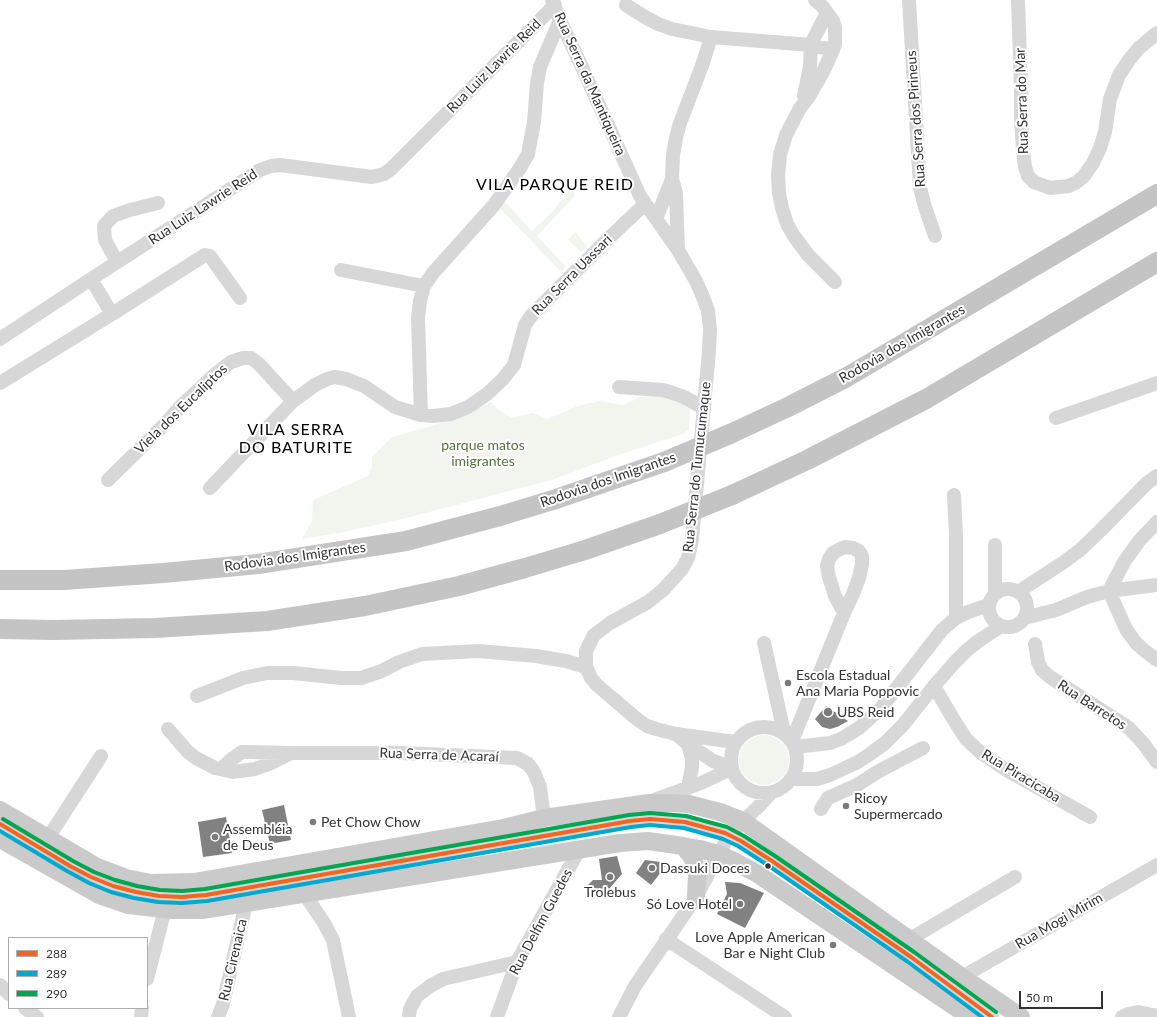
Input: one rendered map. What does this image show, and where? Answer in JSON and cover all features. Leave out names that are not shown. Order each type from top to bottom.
[{"type":"highway","name":"Rodovia dos Imigrantes","points":[[0,580],[64,580],[179,572],[258,564],[406,541],[553,500],[664,462],[788,407],[847,377],[1157,194]]},
{"type":"highway","points":[[0,629],[54,630],[155,628],[267,621],[366,606],[459,586],[585,550],[660,524],[732,495],[865,431],[926,399],[1157,262]]},
{"type":"main road","points":[[0,839],[99,895],[128,904],[165,909],[202,910],[304,893],[503,828],[544,818],[648,803],[689,804],[720,812],[743,821],[962,977],[1021,1017]]},
{"type":"main road","points":[[0,810],[97,867],[126,878],[151,883],[194,882],[400,862],[578,850],[641,841],[700,849],[718,854],[769,880],[970,1017]]},
{"type":"main road","points":[[682,846],[691,856],[695,864],[697,874],[696,897]]},
{"type":"street","points":[[815,0],[822,6],[833,21],[836,35],[834,50],[823,72],[808,98],[800,108],[786,135],[780,155],[778,193],[787,224],[794,236],[808,255],[835,282]]},
{"type":"street","name":"Rua Serra dos Pirineus","points":[[910,0],[920,188],[924,208],[935,236]]},
{"type":"street","name":"Rua Serra do Mar","points":[[1018,0],[1021,119],[1025,167],[1028,176],[1034,182],[1050,188],[1068,186],[1077,182],[1084,176],[1094,163],[1106,132],[1110,98],[1119,75],[1139,48],[1157,33]]},
{"type":"street","name":"Rua Serra da Mantiqueira","points":[[553,3],[640,196],[678,250]]},
{"type":"street","name":"Rua Luiz Lawrie Reid","points":[[0,339],[116,262],[260,170],[271,166],[280,166],[372,177],[384,174],[391,169],[553,3]]},
{"type":"street","points":[[626,6],[658,24],[672,29],[711,37],[811,45],[834,50]]},
{"type":"street","points":[[800,108],[809,72],[811,45],[827,14]]},
{"type":"street","points":[[421,415],[418,318],[424,286],[433,273],[494,205],[528,154],[534,122],[537,83],[540,67],[560,20]]},
{"type":"street","points":[[678,250],[676,193],[672,179],[673,155],[680,123],[703,63],[711,37]]},
{"type":"street","points":[[656,219],[672,179]]},
{"type":"street","points":[[116,262],[104,240],[104,226],[113,216],[158,203]]},
{"type":"street","name":"Rua Serra Uassari","points":[[210,488],[293,401],[326,379],[335,377],[346,379],[364,386],[396,407],[421,415],[433,416],[451,414],[468,407],[487,394],[503,379],[514,365],[525,325],[531,316],[575,271],[645,204]]},
{"type":"street","name":"Rua Serra do Tumucumaque","points":[[586,667],[586,651],[594,635],[610,623],[648,602],[663,590],[682,569],[688,558],[692,539],[710,329],[708,311],[704,297],[678,250]]},
{"type":"street","points":[[0,383],[112,314],[205,254],[210,256],[240,298]]},
{"type":"street","points":[[342,270],[424,286]]},
{"type":"street","points":[[91,279],[112,314]]},
{"type":"street","name":"Viela dos Eucaliptos","points":[[108,480],[164,425],[182,405],[231,362],[243,358],[251,358],[259,364],[293,401]]},
{"type":"street","points":[[1056,418],[1157,383]]},
{"type":"street","points":[[619,387],[663,390],[684,397],[704,408]]},
{"type":"street","points":[[1018,592],[1080,550],[1141,489],[1157,476]]},
{"type":"street","points":[[954,495],[956,536],[956,618]]},
{"type":"street","points":[[1157,522],[1139,541],[1124,562],[1109,591],[1126,629],[1136,643],[1157,660]]},
{"type":"street","points":[[764,643],[790,740],[798,758],[796,769],[786,785],[778,790],[760,793],[751,791],[742,785],[736,778],[731,768],[730,759],[735,742],[748,730],[764,726],[772,727],[790,740],[830,743],[841,739],[859,728],[880,708],[928,646],[942,630],[956,618],[992,599],[1000,591],[1006,589],[1018,592],[1023,596],[1027,607],[1024,618],[1018,624],[1013,626],[1001,626],[993,620],[989,610],[992,599],[995,545]]},
{"type":"street","points":[[1024,618],[1056,610],[1109,591],[1157,585]]},
{"type":"street","points":[[790,740],[844,613]]},
{"type":"street","points":[[791,779],[817,778],[830,775],[870,754],[885,743],[903,725],[955,662],[977,642],[1001,626]]},
{"type":"street","name":"Rua Barretos","points":[[1035,644],[1038,662],[1042,670],[1050,677],[1129,728],[1143,743],[1157,762]]},
{"type":"street","points":[[197,696],[243,678],[267,673],[293,673],[341,678],[361,678],[422,654],[478,651],[536,656],[566,661],[586,667],[591,678],[597,685],[647,726],[676,734],[735,742]]},
{"type":"street","name":"Rua Piracicaba","points":[[934,686],[966,739],[981,753],[1008,771],[1090,817]]},
{"type":"street","name":"Rua Serra de Acaraí","points":[[168,729],[188,752],[215,768],[221,769],[242,752],[401,753],[517,758],[528,764],[534,772],[540,788],[544,818]]},
{"type":"street","points":[[676,734],[713,761],[731,768]]},
{"type":"street","points":[[688,744],[692,759],[688,788]]},
{"type":"street","points":[[817,778],[825,804],[879,771],[923,748]]},
{"type":"street","points":[[48,838],[101,756]]},
{"type":"street","points":[[648,803],[688,788],[731,768]]},
{"type":"street","points":[[619,1017],[634,986],[696,897],[718,854],[730,835],[759,806],[770,792]]},
{"type":"street","points":[[0,824],[91,877],[113,886],[159,896],[182,897],[206,895],[630,821],[656,820],[685,822],[704,826],[730,835],[772,861],[911,958],[992,1017]]},
{"type":"street","name":"Rua Delfim Guedes","points":[[497,1017],[517,962],[578,850]]},
{"type":"street","name":"Rua Mogi Mirim","points":[[962,977],[1157,865]]},
{"type":"street","points":[[910,939],[1015,877]]},
{"type":"street","points":[[304,893],[324,923],[332,940],[349,1017]]},
{"type":"street","name":"Rua Cirenaica","points":[[218,1017],[223,1004],[246,903]]},
{"type":"street","points":[[148,975],[165,909]]},
{"type":"street","points":[[666,939],[785,1017]]},
{"type":"street","points":[[408,1017],[410,1009],[417,996],[430,986],[443,979],[517,962]]},
{"type":"street","points":[[0,985],[8,993]]},
{"type":"street","points":[[26,1009],[37,1017]]},
{"type":"street","points":[[1122,1017],[1138,1012],[1157,1016]]},
{"type":"green space","points":[[571,178],[575,196],[537,236],[566,267],[561,272],[499,207],[504,201],[532,231],[551,213],[568,192]]},
{"type":"green space","points":[[575,232],[587,246],[581,252],[568,240]]},
{"type":"green space","name":"parque matos imigrantes","points":[[677,396],[690,408],[689,429],[683,434],[618,455],[552,480],[406,518],[349,531],[302,539],[312,521],[313,500],[368,476],[372,468],[372,457],[392,437],[461,416],[491,402],[511,418],[533,413],[547,419],[578,406],[599,401],[624,405],[640,397]]},
{"type":"green space","points":[[764,735],[778,739],[785,746],[789,760],[785,774],[778,781],[764,785],[750,781],[743,774],[739,760],[743,746],[750,739]]},
{"type":"building","name":"UBS Reid","points":[[826,706],[848,721],[830,729],[822,727],[815,719]]},
{"type":"building","points":[[284,805],[291,840],[270,844],[262,810]]},
{"type":"building","name":"Assembléia de Deus","points":[[226,817],[232,853],[203,857],[198,822]]},
{"type":"building","name":"Trolebus","points":[[617,856],[622,874],[602,897],[584,889],[593,880],[602,880],[599,859]]},
{"type":"building","name":"Dassuki Doces","points":[[645,860],[668,863],[651,885],[636,873]]},
{"type":"building","name":"Só Love Hotel","points":[[725,882],[740,883],[764,893],[745,928],[717,914],[727,894]]},
{"type":"transit line","name":"290","points":[[3,819],[94,872],[137,886],[160,890],[182,891],[205,889],[629,815],[650,813],[686,816],[727,827],[744,836],[914,952],[996,1012]]},
{"type":"transit line","name":"288","points":[[0,824],[70,866],[113,886],[159,896],[182,897],[206,895],[630,821],[650,819],[685,822],[725,833],[741,841],[911,957],[992,1017]]},
{"type":"transit line","name":"289","points":[[0,831],[67,871],[89,883],[111,892],[158,902],[182,903],[207,901],[631,827],[650,825],[684,828],[723,839],[738,846],[908,962],[982,1017]]},
{"type":"place","name":"Escola Estadual Ana Maria Poppovic","points":[[788,683]]},
{"type":"place","name":"UBS Reid","points":[[828,712]]},
{"type":"place","name":"Ricoy Supermercado","points":[[846,806]]},
{"type":"place","name":"Pet Chow Chow","points":[[313,822]]},
{"type":"place","name":"Assembléia de Deus","points":[[215,837]]},
{"type":"place","name":"Dassuki Doces","points":[[652,868]]},
{"type":"place","name":"Trolebus","points":[[610,877]]},
{"type":"place","name":"Só Love Hotel","points":[[740,904]]},
{"type":"place","name":"Love Apple American Bar e Night Club","points":[[833,945]]},
{"type":"district","name":"VILA PARQUE REID","points":[[555,185]]},
{"type":"district","name":"VILA SERRA DO BATURITE","points":[[296,439]]}]
